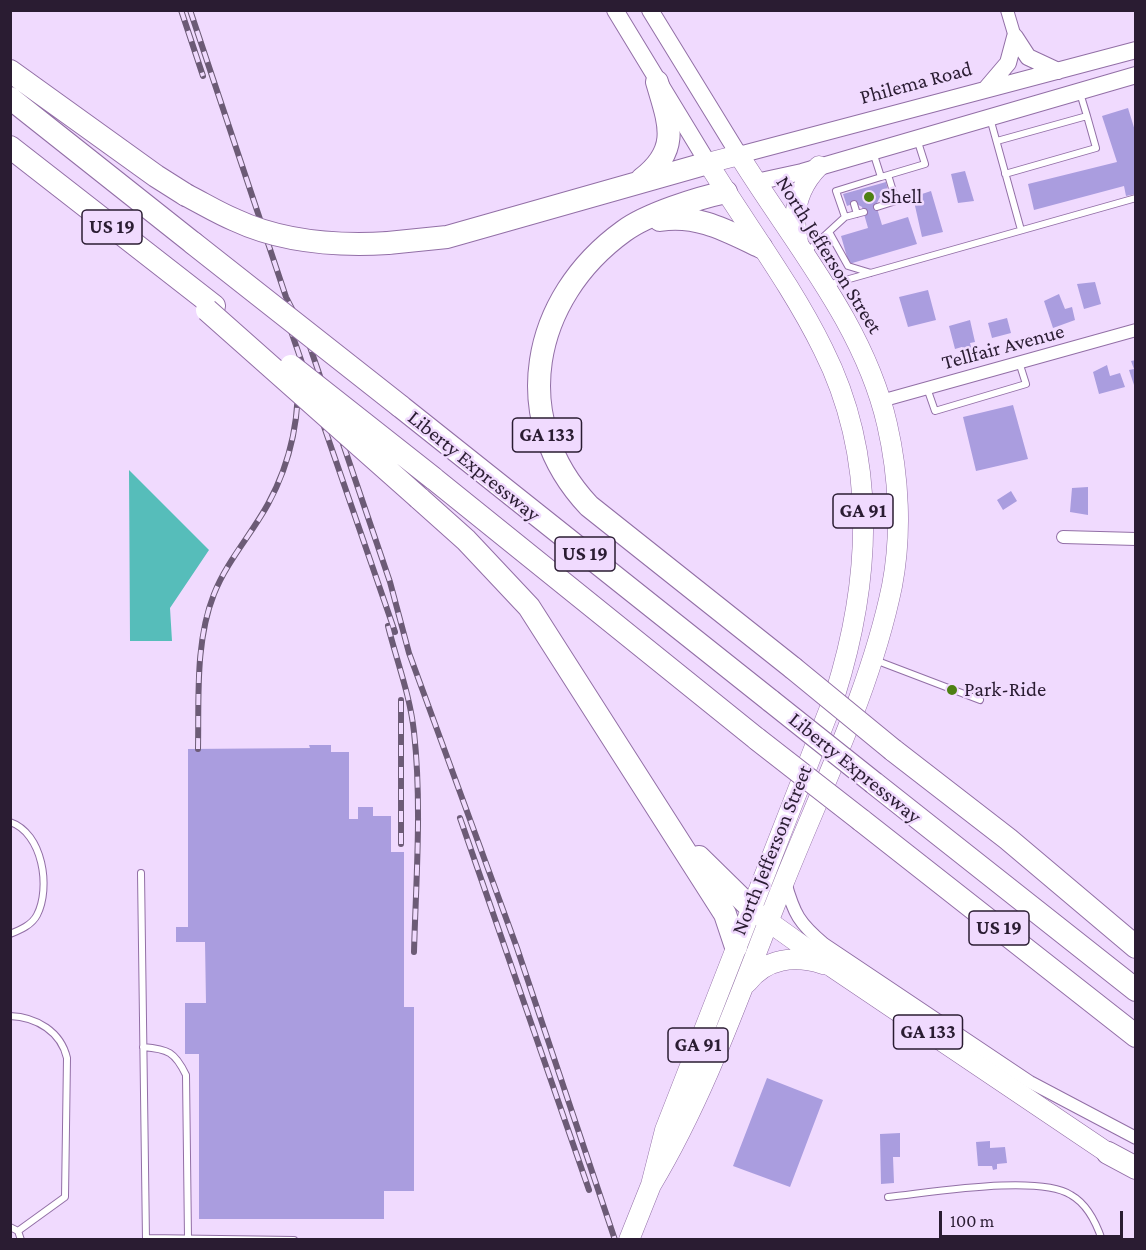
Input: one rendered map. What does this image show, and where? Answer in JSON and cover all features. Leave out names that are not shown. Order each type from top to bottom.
[{"type":"highway","points":[[10,71],[186,195],[237,221],[284,236],[321,243],[388,243],[447,237],[708,163]]},
{"type":"highway","points":[[638,182],[658,167],[668,146],[670,127],[657,82]]},
{"type":"highway","name":"Liberty Expressway","points":[[10,98],[1136,990]]},
{"type":"highway","name":"US 19","points":[[10,147],[189,285],[211,308]]},
{"type":"highway","name":"GA 133","points":[[726,192],[693,200],[626,229],[585,264],[560,300],[542,347],[539,376],[543,423],[555,459],[569,484],[589,506],[893,750],[1008,839],[1136,946]]},
{"type":"highway","points":[[640,223],[674,218],[692,219],[728,230],[761,247]]},
{"type":"highway","points":[[211,308],[466,540],[529,607],[729,922],[736,947]]},
{"type":"highway","name":"Liberty Expressway","points":[[211,308],[433,478],[757,739],[1136,1036]]},
{"type":"highway","points":[[672,831],[760,915]]},
{"type":"highway","name":"GA 133","points":[[1108,1153],[1135,1174]]},
{"type":"main road","points":[[615,10],[708,163]]},
{"type":"main road","name":"North Jefferson Street","points":[[629,1239],[651,1185],[665,1130],[736,947],[785,881],[872,658],[892,583],[898,511],[892,448],[881,400],[862,352],[825,286],[756,182],[650,10]]},
{"type":"main road","points":[[1015,37],[1028,57],[1058,71]]},
{"type":"main road","points":[[985,90],[1008,63],[1015,37]]},
{"type":"main road","name":"Philema Road","points":[[708,163],[1136,50]]},
{"type":"main road","points":[[756,182],[873,151],[1136,75]]},
{"type":"main road","name":"GA 91","points":[[708,163],[761,247]]},
{"type":"main road","points":[[802,252],[795,232],[796,204],[805,184],[819,166]]},
{"type":"main road","name":"GA 133","points":[[726,192],[756,182]]},
{"type":"main road","name":"North Jefferson Street","points":[[651,1185],[678,1140],[741,996],[760,915],[836,695],[849,650],[860,591],[864,535],[859,460],[841,389],[814,331],[761,247]]},
{"type":"main road","name":"GA 133","points":[[760,915],[832,967],[1108,1153]]},
{"type":"main road","points":[[741,996],[755,974],[776,962],[801,959],[832,967]]},
{"type":"street","points":[[1007,10],[1015,37]]},
{"type":"street","name":"Tellfair Avenue","points":[[881,400],[1136,330]]},
{"type":"street","points":[[1063,537],[1136,539]]},
{"type":"street","points":[[785,881],[793,910],[799,921],[824,944],[1030,1082],[1136,1138]]},
{"type":"lane","points":[[1005,174],[1096,148],[1080,92]]},
{"type":"lane","points":[[997,141],[1087,116]]},
{"type":"lane","points":[[990,117],[1021,230]]},
{"type":"lane","points":[[845,217],[836,191],[850,190],[925,164],[917,138]]},
{"type":"lane","points":[[873,151],[880,179],[896,201],[880,206],[880,197]]},
{"type":"lane","points":[[825,286],[1136,198]]},
{"type":"lane","points":[[802,252],[845,217],[860,213],[854,204]]},
{"type":"lane","points":[[829,232],[848,266],[872,273]]},
{"type":"lane","points":[[927,388],[935,411],[1026,384],[1019,362]]},
{"type":"lane","points":[[872,658],[980,700]]},
{"type":"lane","points":[[10,822],[20,825],[33,837],[41,856],[42,901],[36,918],[10,934]]},
{"type":"lane","points":[[141,873],[146,1239],[294,1239]]},
{"type":"lane","points":[[10,1016],[48,1027],[64,1045],[67,1059],[65,1197],[18,1231]]},
{"type":"lane","points":[[143,1047],[165,1049],[179,1060],[186,1075],[188,1238]]},
{"type":"lane","points":[[888,1197],[1010,1186],[1054,1187],[1072,1195],[1088,1210],[1101,1239]]},
{"type":"lane","points":[[10,1227],[18,1231],[21,1239]]},
{"type":"shaded area","points":[[129,470],[209,550],[170,608],[172,641],[130,641]]},
{"type":"building","points":[[1128,108],[1136,134],[1136,194],[1126,196],[1124,186],[1034,210],[1028,184],[1117,162],[1102,116]]},
{"type":"building","points":[[965,171],[974,201],[958,203],[951,174]]},
{"type":"building","points":[[886,182],[889,195],[880,197],[876,205],[882,225],[908,217],[917,244],[849,264],[841,236],[868,228],[862,207],[855,203],[847,206],[843,194]]},
{"type":"building","points":[[931,191],[943,232],[922,237],[913,197]]},
{"type":"building","points":[[1095,282],[1101,304],[1084,309],[1077,284]]},
{"type":"building","points":[[928,290],[936,320],[908,327],[899,297]]},
{"type":"building","points":[[1059,294],[1065,309],[1072,307],[1075,320],[1053,328],[1044,301]]},
{"type":"building","points":[[1007,318],[1011,333],[992,338],[988,323]]},
{"type":"building","points":[[970,320],[975,342],[970,343],[972,351],[964,353],[962,347],[955,349],[949,326]]},
{"type":"building","points":[[1136,360],[1135,388],[1129,370],[1134,369],[1131,361]]},
{"type":"building","points":[[1107,365],[1110,376],[1120,373],[1125,387],[1099,394],[1093,372]]},
{"type":"building","points":[[1013,405],[1028,459],[976,471],[963,417]]},
{"type":"building","points":[[1088,487],[1088,515],[1070,512],[1072,488]]},
{"type":"building","points":[[1011,491],[1017,501],[1003,510],[997,500]]},
{"type":"building","points":[[309,745],[331,745],[331,752],[349,752],[349,819],[358,819],[358,807],[373,807],[373,816],[391,816],[391,852],[404,852],[404,1007],[414,1007],[414,1191],[384,1191],[384,1219],[199,1219],[199,1054],[185,1054],[185,1003],[206,1003],[205,942],[176,942],[176,927],[188,927],[188,749],[310,748]]},
{"type":"building","points":[[767,1078],[823,1100],[790,1187],[733,1166]]},
{"type":"building","points":[[900,1133],[900,1157],[893,1157],[894,1183],[881,1184],[880,1134]]},
{"type":"building","points":[[990,1141],[990,1148],[1005,1147],[1007,1163],[997,1164],[997,1169],[993,1170],[992,1166],[978,1166],[976,1142]]},
{"type":"railway","points":[[181,10],[203,76]]},
{"type":"railway","points":[[190,10],[286,297],[307,338],[390,582],[409,653],[517,948],[615,1240]]},
{"type":"railway","points":[[282,305],[395,632]]},
{"type":"railway","points":[[198,749],[199,670],[208,612],[219,582],[268,504],[283,470],[296,418],[297,363]]},
{"type":"railway","points":[[388,626],[410,705],[414,732],[418,787],[414,952]]},
{"type":"railway","points":[[401,700],[401,844]]},
{"type":"railway","points":[[460,818],[589,1190]]},
{"type":"place","name":"Shell","points":[[869,197]]},
{"type":"place","name":"Park-Ride","points":[[952,690]]}]
